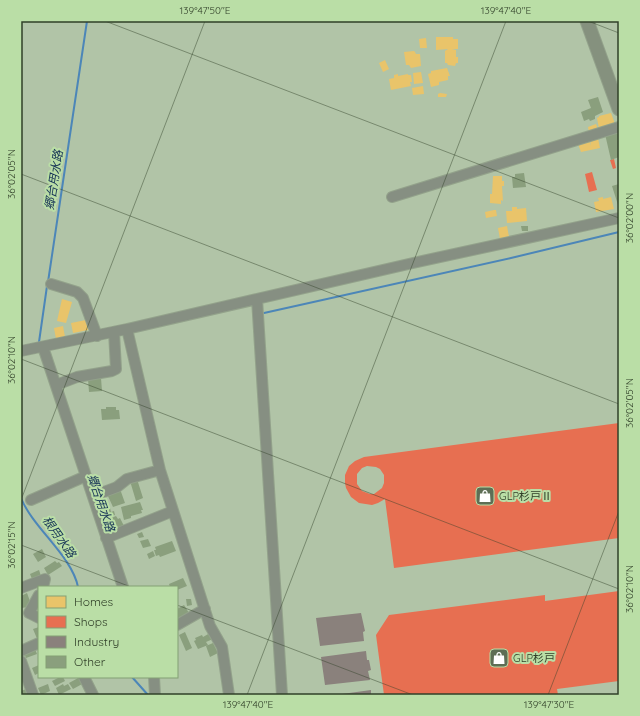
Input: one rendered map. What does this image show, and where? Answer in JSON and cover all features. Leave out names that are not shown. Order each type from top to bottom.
[{"type":"main road","points":[[587,21],[619,109]]},
{"type":"street","points":[[392,198],[619,127]]},
{"type":"street","points":[[21,351],[97,336],[619,218]]},
{"type":"street","points":[[51,284],[77,292],[83,298],[97,336]]},
{"type":"street","points":[[257,299],[282,695]]},
{"type":"street","points":[[127,329],[160,470],[210,626],[222,647],[229,695]]},
{"type":"street","points":[[56,385],[77,377],[116,369],[114,332]]},
{"type":"street","points":[[43,347],[84,477],[93,496],[123,586]]},
{"type":"street","points":[[93,496],[117,488],[127,480],[160,470]]},
{"type":"street","points":[[31,500],[84,477]]},
{"type":"street","points":[[106,538],[173,511]]},
{"type":"street","points":[[21,588],[45,579],[43,586]]},
{"type":"street","points":[[38,597],[29,613],[38,618]]},
{"type":"street","points":[[178,624],[205,609]]},
{"type":"street","points":[[21,651],[38,643]]},
{"type":"street","points":[[22,665],[33,695]]},
{"type":"street","points":[[84,678],[93,695]]},
{"type":"street","points":[[154,678],[155,695]]},
{"type":"building: Homes","points":[[436,37],[453,37],[453,39],[458,39],[458,49],[452,49],[456,50],[456,57],[458,57],[458,63],[456,63],[455,66],[445,63],[445,51],[448,49],[436,50]]},
{"type":"building: Homes","points":[[426,38],[427,48],[420,48],[419,39]]},
{"type":"building: Homes","points":[[414,51],[416,54],[420,54],[421,66],[411,68],[409,65],[406,65],[404,52]]},
{"type":"building: Homes","points":[[385,60],[389,69],[383,72],[379,63]]},
{"type":"building: Homes","points":[[447,68],[450,76],[448,76],[448,80],[439,82],[439,85],[431,87],[428,74],[431,73],[431,71]]},
{"type":"building: Homes","points":[[421,72],[423,83],[414,84],[413,73]]},
{"type":"building: Homes","points":[[398,74],[398,76],[408,74],[411,75],[411,86],[391,90],[389,79],[394,78],[394,75]]},
{"type":"building: Homes","points":[[423,86],[424,94],[413,95],[412,88]]},
{"type":"building: Homes","points":[[438,94],[447,94],[446,97],[438,97]]},
{"type":"building: Homes","points":[[611,113],[615,124],[599,129],[597,118],[599,116]]},
{"type":"building: Homes","points":[[596,124],[598,129],[589,132],[588,127]]},
{"type":"building: Homes","points":[[598,138],[600,148],[581,152],[578,144],[589,140],[591,146],[590,140]]},
{"type":"building: Homes","points":[[493,176],[502,176],[502,181],[504,181],[504,186],[502,186],[503,201],[501,200],[501,204],[490,203]]},
{"type":"building: Homes","points":[[603,197],[603,199],[611,197],[614,209],[596,212],[594,202],[599,201],[598,198]]},
{"type":"building: Homes","points":[[512,207],[517,207],[517,209],[526,208],[527,221],[507,223],[506,211],[512,211]]},
{"type":"building: Homes","points":[[496,210],[497,216],[486,218],[485,212]]},
{"type":"building: Homes","points":[[507,226],[509,237],[500,239],[498,228]]},
{"type":"building: Homes","points":[[62,299],[72,302],[66,323],[57,321]]},
{"type":"building: Homes","points":[[86,320],[88,330],[73,333],[71,323]]},
{"type":"building: Homes","points":[[63,326],[65,337],[56,339],[54,328]]},
{"type":"building: Shops","points":[[614,159],[616,168],[613,169],[610,160]]},
{"type":"building: Shops","points":[[592,172],[597,190],[589,192],[585,174]]},
{"type":"building: Shops","name":"GLP杉戸Ⅱ","points":[[619,423],[619,538],[394,568],[385,499],[372,505],[359,503],[351,497],[346,488],[345,475],[349,466],[355,461],[364,457]],"holes":[[[367,466],[380,469],[384,475],[384,483],[382,488],[374,494],[362,491],[357,484],[357,474],[362,468]]]},
{"type":"building: Shops","name":"GLP杉戸","points":[[619,591],[619,681],[557,689],[558,695],[384,695],[376,635],[389,615],[545,595],[545,601]]},
{"type":"building: Industry","points":[[361,613],[365,631],[363,632],[364,641],[320,646],[316,618]]},
{"type":"building: Industry","points":[[366,651],[367,660],[369,660],[371,670],[368,671],[370,680],[325,685],[321,657]]},
{"type":"building: Industry","points":[[371,690],[371,695],[342,695],[342,694]]},
{"type":"building: Other","points":[[598,97],[603,112],[595,116],[595,119],[584,121],[581,112],[591,108],[588,100]]},
{"type":"building: Other","points":[[617,130],[619,138],[619,157],[611,160],[605,134]]},
{"type":"building: Other","points":[[524,173],[526,187],[513,188],[512,177],[515,177],[515,174]]},
{"type":"building: Other","points":[[619,184],[619,204],[618,205],[612,186]]},
{"type":"building: Other","points":[[521,226],[528,226],[528,231],[522,231]]},
{"type":"building: Other","points":[[101,378],[102,391],[89,392],[88,379]]},
{"type":"building: Other","points":[[106,407],[116,407],[116,410],[119,410],[120,419],[102,420],[101,409],[106,409]]},
{"type":"building: Other","points":[[137,479],[143,498],[136,501],[130,481]]},
{"type":"building: Other","points":[[120,489],[125,503],[113,507],[107,494]]},
{"type":"building: Other","points":[[103,495],[106,504],[99,506],[97,497]]},
{"type":"building: Other","points":[[140,502],[143,510],[141,510],[142,513],[124,520],[121,507]]},
{"type":"building: Other","points":[[110,508],[111,512],[114,511],[115,515],[103,518],[101,511]]},
{"type":"building: Other","points":[[116,516],[118,519],[120,518],[125,528],[111,534],[105,521]]},
{"type":"building: Other","points":[[142,532],[144,537],[139,538],[137,534]]},
{"type":"building: Other","points":[[148,539],[151,546],[143,548],[140,541]]},
{"type":"building: Other","points":[[172,541],[176,551],[160,557],[159,555],[156,556],[154,550],[156,550],[155,547]]},
{"type":"building: Other","points":[[42,549],[46,557],[38,562],[33,554]]},
{"type":"building: Other","points":[[153,551],[155,556],[149,559],[147,554]]},
{"type":"building: Other","points":[[55,561],[57,563],[59,562],[62,566],[48,575],[44,568]]},
{"type":"building: Other","points":[[39,570],[41,576],[32,579],[30,574]]},
{"type":"building: Other","points":[[183,578],[187,586],[178,590],[178,586],[170,586],[169,584]]},
{"type":"building: Other","points":[[27,593],[31,604],[29,607],[21,608],[21,596]]},
{"type":"building: Other","points":[[186,599],[191,599],[192,605],[187,606]]},
{"type":"building: Other","points":[[184,605],[189,613],[178,620],[178,608]]},
{"type":"building: Other","points":[[38,627],[38,641],[33,629]]},
{"type":"building: Other","points":[[185,632],[192,648],[186,651],[179,635]]},
{"type":"building: Other","points":[[210,633],[213,639],[206,642],[208,645],[198,649],[194,641],[196,640],[195,638],[202,635],[203,637]]},
{"type":"building: Other","points":[[213,643],[218,653],[210,657],[206,646]]},
{"type":"building: Other","points":[[35,649],[37,654],[26,658],[24,653]]},
{"type":"building: Other","points":[[38,665],[38,674],[35,675],[32,668]]},
{"type":"building: Other","points":[[58,678],[64,678],[65,681],[55,686],[52,681]]},
{"type":"building: Other","points":[[81,678],[84,683],[73,689],[69,683]]},
{"type":"building: Other","points":[[48,684],[50,691],[41,695],[38,688]]},
{"type":"building: Other","points":[[63,684],[64,686],[68,684],[71,689],[59,695],[56,688]]},
{"type":"building: Other","points":[[26,689],[28,695],[21,695],[21,691]]},
{"type":"waterway","name":"郷台用水路","points":[[48,282],[87,21]]},
{"type":"waterway","points":[[264,313],[511,258],[619,232]]},
{"type":"waterway","name":"郷台用水路","points":[[39,342],[47,286]]},
{"type":"waterway","name":"根用水路","points":[[21,498],[34,520],[68,564],[78,586]]},
{"type":"waterway","name":"根用水路","points":[[133,678],[148,695]]},
{"type":"place","name":"GLP杉戸Ⅱ","points":[[485,496]]},
{"type":"place","name":"GLP杉戸","points":[[499,658]]}]
